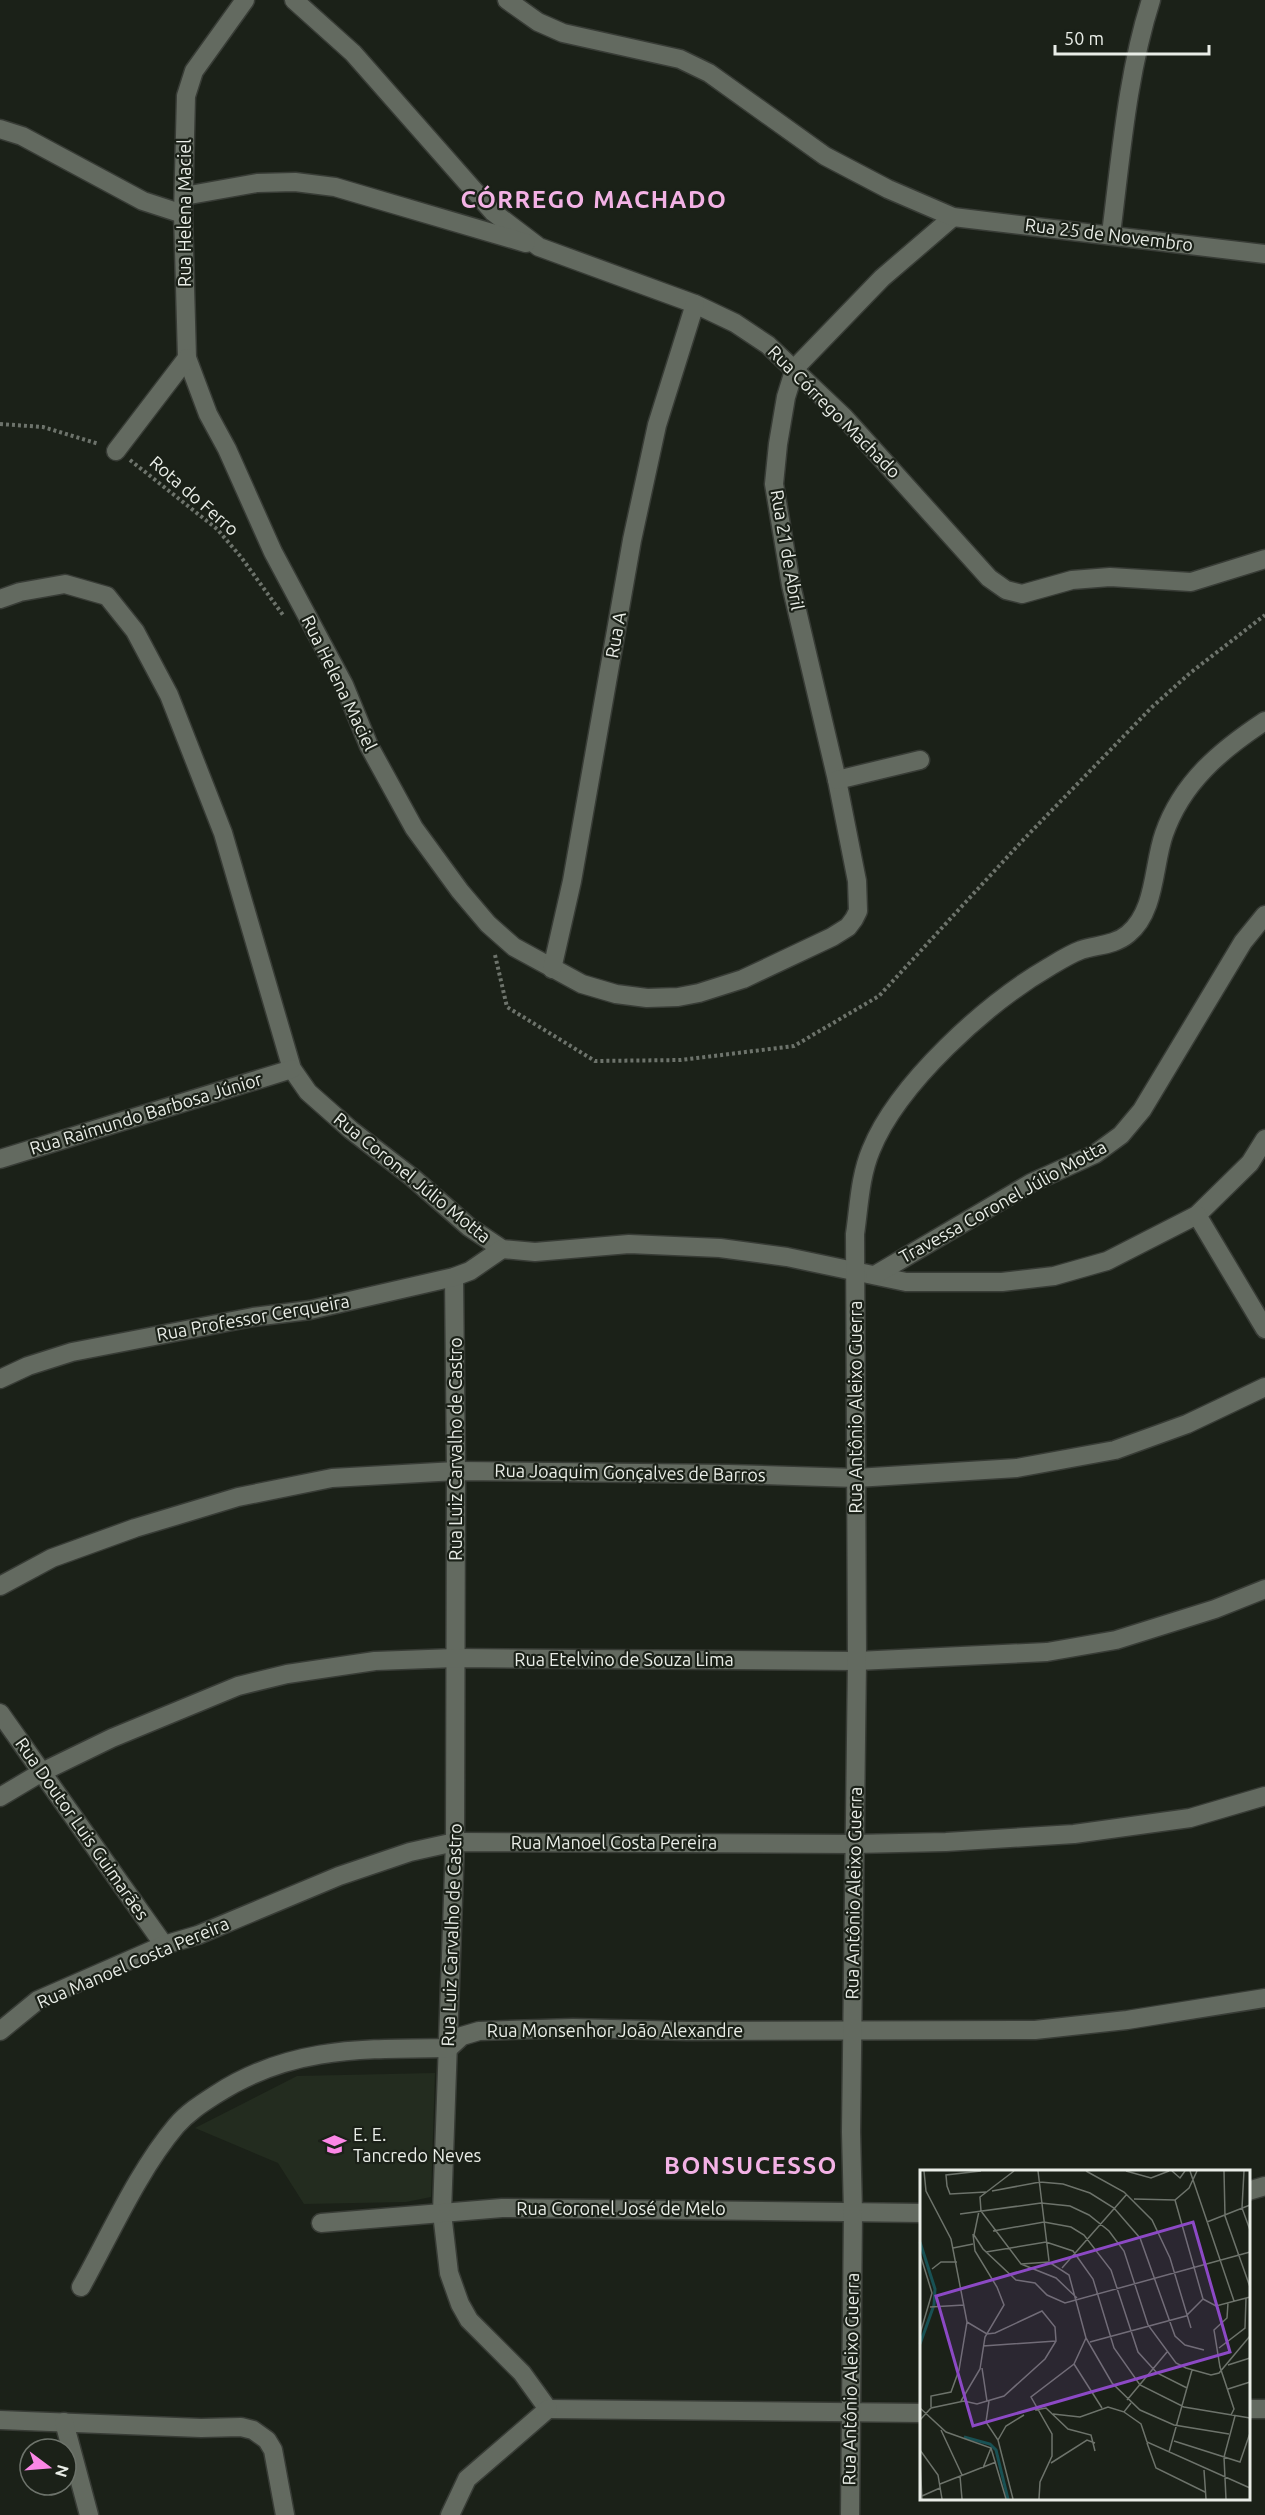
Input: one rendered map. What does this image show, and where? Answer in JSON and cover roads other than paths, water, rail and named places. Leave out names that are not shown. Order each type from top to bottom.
[{"type":"street","name":"Rua Helena Maciel","points":[[245,0],[207,52],[192,79],[186,96],[183,214],[187,358],[208,414],[227,449],[273,552],[344,685],[374,755],[414,828],[460,891],[488,924],[514,947],[582,984],[616,994],[647,998],[678,997],[743,979],[832,937],[848,927],[858,911]]},
{"type":"street","name":"Rua Córrego Machado","points":[[294,0],[353,53],[493,212],[539,248],[695,304],[735,322],[768,345],[795,368],[844,417],[989,578],[1006,590],[1023,594],[1072,580],[1110,577],[1191,582],[1265,559]]},
{"type":"street","name":"Rua 25 de Novembro","points":[[507,0],[538,22],[563,33],[680,59],[709,74],[825,156],[888,189],[953,217],[1265,254]]},
{"type":"street","points":[[1111,234],[1134,69],[1151,0]]},
{"type":"street","points":[[0,129],[22,136],[143,201],[183,214]]},
{"type":"street","points":[[184,196],[257,183],[294,182],[335,187],[539,248]]},
{"type":"street","name":"Rua 21 de Abril","points":[[858,911],[857,881],[837,780],[791,585],[774,484],[786,397],[795,368],[882,278],[953,217]]},
{"type":"street","name":"Rua A","points":[[552,969],[574,870],[632,540],[657,425],[695,304]]},
{"type":"street","points":[[116,451],[187,358]]},
{"type":"street","name":"Rua Coronel Júlio Motta","points":[[0,598],[65,584],[107,596],[135,632],[169,695],[223,833],[292,1069],[308,1092],[351,1130],[413,1178],[469,1227],[502,1249],[535,1252],[629,1244],[720,1248],[787,1257],[906,1282],[1002,1282],[1054,1276],[1107,1261],[1197,1215],[1250,1163],[1265,1139]]},
{"type":"street","name":"Rua Antônio Aleixo Guerra","points":[[850,2515],[853,2212],[851,2132],[857,1661],[855,1234],[863,1174],[871,1149],[891,1110],[939,1055],[1021,986],[1048,968],[1080,951],[1110,944],[1128,935],[1148,903],[1164,833],[1182,795],[1204,767],[1265,721]]},
{"type":"street","points":[[837,780],[920,760]]},
{"type":"street","name":"Travessa Coronel Júlio Motta","points":[[875,1275],[1031,1183],[1095,1154],[1121,1135],[1142,1110],[1243,942],[1265,915]]},
{"type":"street","name":"Rua Raimundo Barbosa Júnior","points":[[0,1159],[292,1069]]},
{"type":"street","points":[[1197,1215],[1265,1329]]},
{"type":"street","name":"Rua Professor Cerqueira","points":[[0,1378],[72,1352],[253,1317],[310,1310],[454,1277],[470,1271],[502,1249]]},
{"type":"street","name":"Rua Luiz Carvalho de Castro","points":[[454,1277],[455,1842],[442,2213],[449,2273],[460,2304],[469,2320],[522,2373],[548,2409]]},
{"type":"street","name":"Rua Joaquim Gonçalves de Barros","points":[[0,1586],[52,1558],[135,1528],[238,1497],[332,1478],[456,1471],[856,1478],[1017,1468],[1115,1450],[1187,1424],[1265,1387]]},
{"type":"street","name":"Rua Etelvino de Souza Lima","points":[[0,1797],[42,1772],[112,1738],[238,1686],[287,1674],[375,1661],[455,1658],[857,1661],[1047,1652],[1116,1640],[1215,1609],[1265,1589]]},
{"type":"street","name":"Rua Doutor Luis Guimarães","points":[[0,1713],[164,1946]]},
{"type":"street","name":"Rua Manoel Costa Pereira","points":[[0,2031],[38,2000],[164,1946],[198,1935],[339,1876],[410,1852],[455,1842],[854,1844],[946,1842],[1074,1834],[1190,1818],[1265,1796]]},
{"type":"street","name":"Rua Monsenhor João Alexandre","points":[[81,2287],[156,2152],[178,2124],[199,2105],[235,2082],[290,2060],[334,2051],[448,2048],[462,2036],[479,2031],[573,2028],[687,2031],[1035,2030],[1127,2020],[1265,1998]]},
{"type":"street","points":[[1250,2190],[1265,2186]]},
{"type":"street","name":"Rua Coronel José de Melo","points":[[321,2223],[502,2208],[920,2213]]},
{"type":"street","points":[[450,2515],[467,2479],[548,2409],[920,2413]]},
{"type":"street","points":[[0,2420],[201,2428],[241,2427],[253,2430],[267,2440],[273,2450],[285,2515]]},
{"type":"street","points":[[64,2422],[89,2515]]},
{"type":"place","name":"E. E. Tancredo Neves","points":[[335,2145]]},
{"type":"district","name":"CÓRREGO MACHADO","points":[[594,200]]},
{"type":"district","name":"BONSUCESSO","points":[[751,2166]]}]
